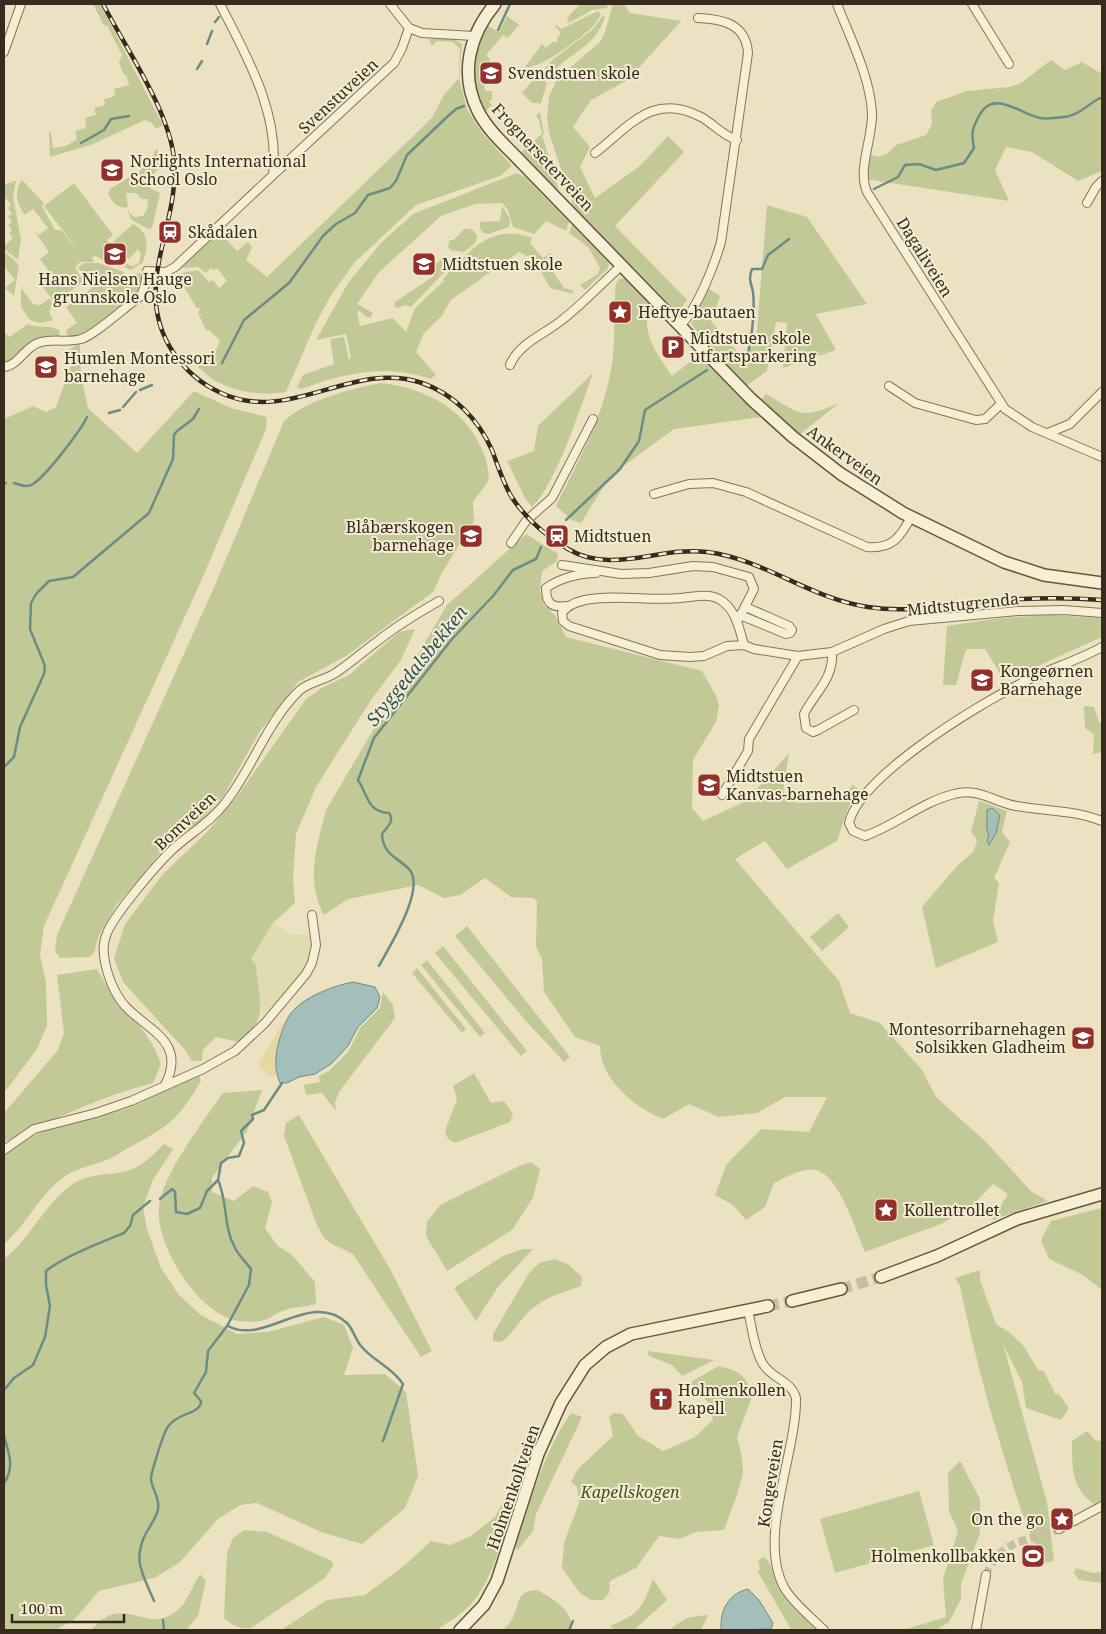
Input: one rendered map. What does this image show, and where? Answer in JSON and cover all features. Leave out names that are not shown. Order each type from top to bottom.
[{"type":"main road","name":"Frognerseterveien","points":[[495,4],[474,36],[468,60],[468,76],[474,100],[483,120],[522,164],[622,265]]},
{"type":"main road","name":"Ankerveien","points":[[622,265],[751,399],[793,437],[852,482],[911,517],[1025,570],[1053,577],[1102,583]]},
{"type":"main road","points":[[881,1277],[936,1256],[1017,1219],[1102,1194]]},
{"type":"main road","points":[[792,1301],[841,1289]]},
{"type":"main road","name":"Holmenkollveien","points":[[460,1630],[480,1610],[497,1581],[538,1454],[561,1403],[585,1365],[606,1347],[631,1334],[768,1306]]},
{"type":"street","points":[[4,52],[21,4]]},
{"type":"street","points":[[220,4],[258,77],[270,120],[274,165],[273,175]]},
{"type":"street","points":[[390,4],[409,28],[435,35],[474,36]]},
{"type":"street","name":"Dagaliveien","points":[[837,4],[869,94],[872,124],[864,170],[865,187],[1001,404],[1015,417],[1102,457]]},
{"type":"street","points":[[972,4],[1009,64]]},
{"type":"street","points":[[681,325],[691,312],[718,250],[737,140],[748,53],[747,41],[741,31],[733,24],[721,20],[698,18]]},
{"type":"street","name":"Svenstuveien","points":[[4,367],[15,363],[26,350],[38,343],[73,340],[87,336],[140,296],[145,285],[146,271],[166,272],[175,267],[394,63],[409,28]]},
{"type":"street","points":[[595,153],[637,118],[662,107],[673,107],[694,114],[737,140]]},
{"type":"street","points":[[1087,203],[1096,187],[1102,181]]},
{"type":"street","points":[[510,365],[521,349],[563,320],[622,265]]},
{"type":"street","points":[[889,386],[915,403],[976,420],[984,419],[1001,404]]},
{"type":"street","points":[[1048,433],[1070,424],[1102,392]]},
{"type":"street","points":[[511,543],[526,521],[552,498],[593,419]]},
{"type":"street","points":[[654,494],[689,484],[713,482],[746,492],[867,547],[880,548],[892,543],[903,533],[911,517]]},
{"type":"street","points":[[562,565],[621,574]]},
{"type":"street","points":[[744,645],[739,618],[754,589],[749,576],[713,567],[693,566],[649,573],[583,573],[546,588],[546,597],[549,604],[556,608],[584,600],[609,598],[661,600],[707,595],[720,600],[739,618],[786,634],[792,630],[789,626],[748,608]]},
{"type":"street","name":"Bomveien","points":[[165,1085],[171,1069],[165,1042],[155,1030],[127,1008],[116,993],[109,974],[104,946],[110,927],[171,851],[225,804],[244,776],[262,742],[298,693],[306,686],[336,673],[392,630],[439,601]]},
{"type":"street","name":"Midtstugrenda","points":[[567,606],[562,613],[563,621],[569,626],[660,655],[690,657],[704,656],[727,646],[744,645],[754,649],[798,656],[832,652],[884,629],[908,621],[1018,611],[1064,610],[1102,614]]},
{"type":"street","points":[[1102,647],[1080,659],[1019,684],[916,749],[870,788],[857,804],[849,823],[853,831],[865,836],[939,798],[957,793],[972,792],[1016,806],[1066,812],[1102,821]]},
{"type":"street","points":[[832,652],[829,677],[804,714],[806,728],[813,732],[854,710]]},
{"type":"street","points":[[722,795],[748,751],[749,739],[798,656]]},
{"type":"street","points":[[4,1150],[41,1126],[96,1113],[131,1101],[220,1061],[240,1046],[265,1023],[306,974],[312,963],[316,945],[312,914]]},
{"type":"street","name":"Kongeveien","points":[[748,1310],[762,1362],[768,1370],[789,1385],[796,1398],[774,1542],[776,1567],[789,1595],[824,1630]]},
{"type":"street","points":[[1059,1529],[1102,1506]]},
{"type":"street","points":[[976,1630],[986,1575]]},
{"type":"shaded area","points":[[273,923],[291,934],[312,935],[312,945],[307,966],[276,1004],[262,1014],[256,965],[251,959]]},
{"type":"green space","points":[[93,4],[100,4],[163,125],[156,129],[152,123],[145,120],[91,145],[50,157],[49,133],[51,132],[53,148],[66,146],[77,139],[75,131],[86,128],[85,118],[96,115],[94,108],[105,105],[104,99],[115,96],[114,89],[129,85],[119,63],[122,55],[107,25],[104,26]]},
{"type":"green space","points":[[580,4],[608,4],[607,8],[592,10],[569,23],[567,18]]},
{"type":"green space","points":[[613,4],[624,4],[630,13],[681,21],[628,80],[591,100],[573,127],[590,147],[580,167],[595,198],[640,166],[668,136],[684,152],[615,226],[687,300],[678,313],[574,208],[549,133],[547,118],[549,97],[557,79],[600,42]]},
{"type":"green space","points":[[598,11],[601,14],[596,23],[576,40],[539,64],[525,67],[542,44],[546,48],[554,41],[556,43],[561,33],[556,25],[561,29]]},
{"type":"green space","points":[[507,16],[519,25],[508,38],[503,35],[486,55],[490,59],[490,67],[483,68],[482,84],[484,84],[485,91],[492,91],[492,99],[489,102],[492,105],[485,112],[480,101],[475,79],[478,47],[486,25],[499,32]]},
{"type":"green space","points":[[603,16],[605,17],[600,28],[587,44],[556,69],[549,78],[541,74],[552,60],[592,30]]},
{"type":"green space","points":[[429,39],[455,39],[462,44],[459,78],[460,49],[453,42],[437,41],[432,46]]},
{"type":"green space","points":[[1051,60],[1065,70],[1082,62],[1102,74],[1102,171],[1078,181],[1032,152],[1006,147],[995,170],[1009,201],[865,179],[871,155],[879,157],[888,153],[896,145],[926,135],[932,124],[931,111],[936,102],[967,91],[1009,87],[1021,83]]},
{"type":"green space","points":[[459,78],[467,109],[480,130],[512,166],[500,176],[416,205],[354,263],[330,297],[316,323],[286,392],[261,393],[236,390],[214,380],[204,372],[195,363],[215,351],[220,341],[209,330],[206,330],[198,313],[200,309],[196,307],[181,282],[181,273],[198,270],[209,282],[213,280],[219,288],[227,281],[217,268],[213,270],[211,268],[206,273],[198,267],[181,268],[180,266],[219,231],[237,251],[248,242],[252,247],[246,260],[267,277],[432,118],[444,95]]},
{"type":"green space","points":[[534,79],[544,80],[547,83],[540,106],[539,103],[532,103],[522,93]]},
{"type":"green space","points":[[540,112],[544,134],[542,135],[559,191],[520,153],[542,134],[539,120],[536,116]]},
{"type":"green space","points":[[157,148],[161,166],[150,177],[150,188],[160,193],[152,228],[148,229],[132,220],[127,210],[134,217],[143,216],[147,210],[148,199],[142,199],[136,193],[126,193],[128,207],[121,207],[114,203],[108,194],[110,189],[131,176],[134,177],[150,161]]},
{"type":"green space","points":[[517,173],[525,177],[569,222],[566,231],[546,221],[534,234],[513,227],[508,210],[502,203],[475,204],[441,216],[379,272],[357,304],[373,313],[370,318],[360,311],[357,312],[360,326],[393,318],[406,332],[415,308],[444,281],[443,279],[462,259],[482,242],[504,234],[517,234],[532,238],[530,243],[543,258],[550,253],[552,255],[548,261],[551,269],[564,288],[572,290],[574,294],[550,288],[535,260],[519,252],[451,300],[441,317],[424,333],[416,352],[436,375],[430,379],[414,374],[382,371],[349,375],[302,389],[297,387],[303,375],[334,364],[330,339],[344,337],[349,360],[351,357],[346,334],[316,340],[348,283],[381,243],[413,214]]},
{"type":"green space","points":[[22,180],[44,203],[42,206],[55,230],[61,230],[80,253],[44,206],[74,183],[113,235],[107,240],[109,242],[104,248],[112,261],[122,260],[119,267],[95,255],[92,258],[94,262],[80,262],[75,268],[84,282],[54,302],[40,283],[51,274],[40,259],[49,252],[35,232],[39,235],[48,228],[33,209],[25,215],[20,207],[17,193]]},
{"type":"green space","points":[[16,181],[13,197],[21,239],[18,260],[4,249],[4,246],[13,238],[9,233],[12,230],[8,225],[12,222],[8,216],[12,214],[8,208],[11,205],[4,196],[4,185]]},
{"type":"green space","points":[[767,205],[807,217],[867,304],[816,314],[836,350],[783,368],[787,323],[776,322],[767,371],[746,386],[691,324],[708,288],[720,296],[711,321],[741,356],[756,343]]},
{"type":"green space","points":[[502,206],[510,219],[509,227],[488,234],[483,233],[480,228],[480,222],[500,221]]},
{"type":"green space","points":[[133,224],[142,231],[147,245],[143,262],[131,270],[124,267],[126,264],[133,266],[139,263],[141,254],[138,249],[129,259],[110,246]]},
{"type":"green space","points":[[572,225],[609,263],[608,268],[585,290],[580,285],[598,274],[600,268],[588,247],[569,233]]},
{"type":"green space","points":[[464,229],[474,231],[477,237],[475,243],[464,252],[450,250],[448,246],[450,240],[454,240]]},
{"type":"green space","points":[[4,251],[19,265],[14,296],[5,288],[15,280],[4,266]]},
{"type":"green space","points":[[441,259],[443,261],[456,260],[411,307],[405,305],[398,308],[394,306],[395,302],[434,276],[431,273],[434,266]]},
{"type":"green space","points":[[84,263],[99,263],[124,272],[123,285],[131,286],[135,274],[140,273],[141,287],[135,297],[117,312],[84,332],[68,338],[66,330],[77,323],[66,307],[92,288],[90,280],[78,268]]},
{"type":"green space","points":[[624,278],[656,310],[647,320],[647,328],[655,350],[672,376],[699,355],[761,417],[674,429],[610,476],[581,523],[572,520],[556,506],[588,442],[601,409],[612,364],[616,284],[619,279]]},
{"type":"green space","points":[[21,288],[34,305],[37,304],[39,306],[50,298],[52,304],[49,311],[53,320],[40,323],[30,320],[21,307]]},
{"type":"green space","points":[[28,324],[55,328],[59,330],[60,337],[36,340],[4,364],[4,331],[9,337]]},
{"type":"green space","points":[[80,344],[81,377],[88,408],[137,453],[194,391],[231,408],[267,417],[266,429],[202,579],[44,926],[40,955],[46,983],[47,1026],[37,1049],[4,1093],[4,419],[33,406],[46,412],[56,407],[72,363],[70,349]]},
{"type":"green space","points":[[593,373],[559,464],[541,496],[532,507],[525,498],[507,461],[534,451],[538,426]]},
{"type":"green space","points":[[380,383],[397,385],[429,396],[457,414],[469,427],[485,457],[489,480],[473,502],[474,521],[442,573],[433,592],[346,656],[298,682],[260,731],[224,795],[199,822],[178,836],[161,852],[116,906],[99,935],[94,953],[89,957],[60,958],[55,951],[57,935],[215,585],[284,421],[304,407],[329,396]]},
{"type":"green space","points":[[766,394],[794,410],[808,413],[816,412],[839,403],[799,435],[761,400]]},
{"type":"green space","points":[[526,534],[558,554],[557,561],[542,571],[540,591],[544,605],[555,615],[566,637],[702,671],[719,705],[716,722],[693,760],[692,808],[703,821],[746,801],[789,753],[783,791],[796,803],[838,801],[853,785],[859,790],[848,808],[837,841],[787,869],[765,841],[735,859],[839,981],[850,1013],[880,1023],[922,1070],[936,1097],[984,1140],[1032,1192],[1048,1201],[992,1220],[1008,1194],[993,1184],[970,1208],[941,1224],[865,1252],[846,1205],[832,1182],[824,1174],[815,1170],[805,1170],[774,1183],[765,1207],[746,1220],[733,1205],[715,1195],[726,1165],[761,1129],[809,1132],[827,1097],[785,1097],[757,1113],[719,1117],[689,1104],[663,1119],[641,1107],[630,1099],[612,1080],[606,1070],[600,1046],[575,1037],[544,992],[542,959],[536,946],[537,902],[534,898],[511,897],[485,878],[460,895],[444,898],[418,885],[348,899],[324,915],[315,889],[314,863],[326,810],[447,605]]},
{"type":"green space","points":[[1050,615],[1102,618],[1102,637],[1018,675],[1001,675],[985,649],[966,649],[956,685],[943,685],[947,626],[1000,618]]},
{"type":"green space","points":[[415,629],[401,660],[371,700],[316,787],[296,834],[293,879],[295,903],[273,923],[251,959],[256,965],[260,998],[259,1016],[255,1025],[249,1034],[239,1042],[216,1037],[203,1050],[202,1061],[192,1061],[185,1050],[123,982],[114,958],[125,924],[163,874],[208,831],[236,798],[306,699],[322,688],[349,675],[399,632]]},
{"type":"green space","points":[[1084,706],[1094,707],[1099,722],[1102,723],[1102,752],[1093,754],[1094,734],[1085,728]]},
{"type":"green space","points":[[979,801],[1007,811],[1002,832],[1010,842],[994,878],[999,883],[993,921],[998,942],[936,968],[922,907],[957,866],[974,851],[977,840],[971,832]]},
{"type":"green space","points":[[838,913],[849,927],[822,951],[810,937]]},
{"type":"green space","points":[[467,926],[570,1057],[564,1062],[525,1020],[455,936]]},
{"type":"green space","points":[[443,946],[527,1051],[521,1056],[435,953]]},
{"type":"green space","points":[[427,960],[485,1033],[480,1037],[421,965]]},
{"type":"green space","points":[[417,968],[466,1029],[462,1033],[412,973]]},
{"type":"green space","points":[[97,969],[110,990],[151,1042],[156,1052],[161,1064],[153,1083],[96,1102],[4,1142],[4,1113],[58,1050],[64,1033],[57,975]]},
{"type":"green space","points":[[383,992],[393,1005],[395,1018],[339,1092],[335,1102],[336,1111],[322,1093],[306,1095],[304,1085],[320,1082],[319,1076],[329,1071],[348,1052],[360,1028],[380,1008]]},
{"type":"green space","points":[[474,1073],[491,1103],[504,1101],[513,1114],[510,1122],[455,1143],[448,1139],[445,1131],[457,1099],[453,1086]]},
{"type":"green space","points":[[199,1076],[201,1081],[186,1105],[172,1121],[113,1157],[66,1175],[45,1194],[19,1229],[4,1244],[4,1155],[32,1136],[62,1125],[130,1107],[170,1086]]},
{"type":"green space","points":[[262,1090],[247,1131],[212,1178],[212,1192],[234,1201],[253,1186],[268,1192],[272,1202],[265,1228],[277,1245],[293,1256],[315,1282],[316,1304],[286,1310],[262,1321],[252,1322],[239,1321],[224,1316],[209,1306],[182,1276],[164,1239],[159,1222],[159,1206],[162,1193],[176,1163],[195,1132],[223,1093]]},
{"type":"green space","points":[[299,1115],[390,1269],[432,1351],[421,1357],[353,1254],[324,1238],[317,1225],[284,1136],[286,1123]]},
{"type":"green space","points":[[164,1144],[173,1149],[153,1180],[143,1207],[147,1229],[161,1268],[179,1295],[201,1315],[237,1334],[267,1332],[324,1317],[344,1325],[353,1348],[344,1375],[385,1374],[406,1392],[418,1476],[405,1508],[362,1544],[321,1532],[257,1503],[240,1505],[218,1519],[179,1563],[154,1578],[99,1591],[75,1619],[56,1630],[4,1630],[4,1259],[22,1242],[61,1193],[71,1185],[90,1177],[123,1172],[135,1168],[146,1161]]},
{"type":"green space","points":[[531,1162],[540,1169],[533,1198],[512,1230],[447,1271],[426,1236],[427,1222],[440,1205],[519,1166]]},
{"type":"green space","points":[[1102,1208],[1102,1290],[1083,1275],[1049,1259],[1041,1240],[1051,1221]]},
{"type":"green space","points":[[522,1249],[533,1249],[498,1287],[476,1321],[454,1288],[503,1256]]},
{"type":"green space","points":[[555,1259],[568,1264],[582,1277],[581,1286],[558,1294],[537,1305],[505,1339],[501,1342],[493,1341],[493,1334],[529,1273],[539,1263]]},
{"type":"green space","points":[[980,1270],[980,1280],[996,1324],[1023,1345],[1039,1371],[1043,1370],[1056,1395],[1058,1393],[1069,1408],[1061,1420],[1026,1408],[1022,1382],[1003,1344],[1047,1502],[1054,1561],[1045,1563],[1021,1509],[985,1391],[960,1286],[955,1278]]},
{"type":"green space","points":[[647,1351],[714,1360],[682,1376],[672,1365],[649,1356]]},
{"type":"green space","name":"Kapellskogen","points":[[719,1366],[737,1372],[744,1377],[753,1394],[737,1437],[742,1457],[743,1473],[724,1530],[696,1532],[680,1539],[659,1536],[636,1568],[610,1581],[609,1593],[603,1600],[591,1600],[579,1592],[562,1568],[564,1543],[579,1503],[577,1487],[571,1482],[578,1469],[613,1436],[609,1417],[614,1413],[623,1414],[638,1436],[663,1451],[695,1437],[713,1420],[710,1404],[689,1383]]},
{"type":"green space","points":[[571,1413],[582,1417],[536,1514],[533,1531],[518,1550],[515,1547],[538,1478],[561,1428]]},
{"type":"green space","points":[[1087,1431],[1095,1440],[1102,1441],[1102,1500],[1094,1504],[1086,1498],[1077,1484],[1072,1459],[1072,1441]]},
{"type":"green space","points":[[960,1461],[980,1499],[980,1533],[961,1584],[961,1599],[949,1622],[936,1630],[903,1630],[946,1617],[943,1579],[958,1531],[949,1511],[948,1473]]},
{"type":"green space","points":[[516,1483],[500,1546],[489,1576],[472,1603],[438,1629],[281,1630],[327,1600],[365,1595],[405,1565],[431,1541],[450,1545],[471,1536],[495,1517],[512,1485]]},
{"type":"green space","points":[[919,1491],[934,1545],[835,1573],[820,1519]]},
{"type":"green space","points":[[244,1530],[267,1532],[332,1561],[333,1566],[325,1578],[251,1628],[236,1626],[224,1618],[227,1552],[233,1538]]},
{"type":"green space","points":[[763,1557],[769,1563],[779,1589],[786,1600],[817,1630],[792,1630],[789,1626],[758,1572],[760,1569],[758,1561]]},
{"type":"green space","points":[[1076,1568],[1093,1573],[1102,1572],[1102,1583],[1079,1580],[1074,1573]]},
{"type":"green space","points":[[200,1574],[206,1581],[198,1616],[186,1630],[91,1630],[113,1614],[123,1613],[155,1619],[173,1614],[183,1605]]},
{"type":"green space","points":[[653,1579],[667,1600],[634,1630],[616,1630],[610,1626],[639,1609]]},
{"type":"green space","points":[[537,1590],[555,1601],[565,1611],[572,1623],[572,1630],[503,1630],[512,1619],[522,1595]]},
{"type":"green space","points":[[708,1615],[701,1630],[669,1630],[686,1618]]},
{"type":"sand","points":[[282,1024],[284,1024],[278,1047],[276,1075],[270,1077],[258,1065]]},
{"type":"water","points":[[992,808],[1000,815],[996,833],[989,845],[987,840],[989,835],[987,830],[987,810]]},
{"type":"water","points":[[353,982],[375,987],[380,997],[377,1008],[358,1027],[348,1046],[331,1064],[315,1074],[299,1077],[287,1083],[280,1083],[276,1068],[277,1052],[279,1041],[291,1013],[311,997],[337,986]]},
{"type":"water","points":[[748,1589],[759,1600],[773,1623],[771,1629],[721,1630],[722,1616],[730,1599],[741,1591]]},
{"type":"waterway","points":[[498,30],[510,4]]},
{"type":"waterway","points":[[215,22],[219,17]]},
{"type":"waterway","points":[[207,44],[212,31]]},
{"type":"waterway","points":[[197,69],[202,61]]},
{"type":"waterway","name":"Styggedalsbekken","points":[[874,189],[898,177],[905,165],[919,164],[936,170],[964,163],[974,148],[973,131],[977,120],[985,108],[992,104],[999,103],[1032,116],[1051,118],[1073,115],[1100,98],[1102,99]]},
{"type":"waterway","points":[[222,363],[244,320],[289,283],[323,236],[336,224],[355,213],[368,195],[390,188],[396,181],[407,155],[456,109],[464,106]]},
{"type":"waterway","points":[[81,143],[104,130],[111,119],[129,116]]},
{"type":"waterway","name":"Styggedalsbekken","points":[[727,357],[747,356],[754,299],[750,278],[752,269],[762,269],[768,255],[789,239]]},
{"type":"waterway","name":"Styggedalsbekken","points":[[566,520],[620,469],[639,441],[645,410],[707,370]]},
{"type":"waterway","points":[[140,390],[152,385]]},
{"type":"waterway","points":[[123,407],[136,392]]},
{"type":"waterway","points":[[4,767],[14,757],[20,727],[44,674],[45,666],[30,629],[31,603],[36,594],[49,581],[73,577],[149,513],[173,459],[174,435],[193,419],[199,409]]},
{"type":"waterway","points":[[109,413],[120,410]]},
{"type":"waterway","points":[[14,483],[28,486],[39,479],[63,452],[87,417]]},
{"type":"waterway","name":"Styggedalsbekken","points":[[379,966],[405,917],[413,888],[413,877],[408,868],[390,854],[383,841],[382,834],[390,824],[391,816],[389,813],[376,810],[372,806],[358,780],[374,738],[452,639],[493,596],[513,570],[536,559],[541,547]]},
{"type":"waterway","name":"Styggedalsbekken","points":[[160,1199],[172,1189],[175,1192],[176,1212],[187,1214],[200,1208],[207,1191],[218,1180],[221,1163],[228,1158],[239,1156],[244,1143],[241,1131],[253,1119],[252,1115],[264,1110],[282,1083]]},
{"type":"waterway","points":[[154,1601],[139,1560],[142,1543],[158,1509],[151,1477],[164,1434],[170,1424],[200,1406],[201,1401],[194,1393],[206,1372],[208,1351],[227,1326],[249,1285],[251,1269],[238,1254],[231,1240],[218,1180]]},
{"type":"waterway","name":"Styggedalsbekken","points":[[4,1390],[14,1378],[33,1365],[45,1337],[50,1306],[46,1285],[46,1271],[72,1255],[124,1233],[130,1226],[133,1215],[150,1201]]},
{"type":"waterway","points":[[228,1326],[242,1330],[257,1329],[303,1314],[318,1312],[333,1314],[347,1323],[366,1351],[399,1378],[403,1384],[383,1441]]},
{"type":"waterway","name":"Styggedalsbekken","points":[[4,1436],[10,1466],[4,1483]]},
{"type":"waterway","points":[[163,1620],[164,1630]]},
{"type":"waterway","points":[[569,1630],[573,1621]]},
{"type":"tunnel","points":[[841,1289],[881,1277]]},
{"type":"tunnel","points":[[768,1306],[792,1301]]},
{"type":"tunnel","points":[[986,1575],[1000,1553],[1008,1547],[1059,1529]]},
{"type":"railway","points":[[103,4],[155,99],[170,139],[174,158],[174,183],[171,208],[156,280],[156,304],[161,328],[173,352],[188,371],[200,381],[221,393],[247,401],[272,402],[297,398],[371,379],[396,378],[422,383],[434,388],[455,401],[480,428],[492,450],[508,491],[523,512],[536,526],[552,538],[568,549],[585,556],[602,560],[619,560],[689,551],[707,552],[748,562],[847,603],[882,609],[924,608],[1027,599],[1072,598],[1102,600]]},
{"type":"place","name":"Svendstuen skole","points":[[491,73]]},
{"type":"place","name":"Norlights International School Oslo","points":[[112,170]]},
{"type":"place","name":"Skådalen","points":[[170,232]]},
{"type":"place","name":"Hans Nielsen Hauge grunnskole Oslo","points":[[115,254]]},
{"type":"place","name":"Midtstuen skole","points":[[424,264]]},
{"type":"place","name":"Heftye-bautaen","points":[[620,312]]},
{"type":"place","name":"Midtstuen skole utfartsparkering","points":[[673,347]]},
{"type":"place","name":"Humlen Montessori barnehage","points":[[46,367]]},
{"type":"place","name":"Blåbærskogen barnehage","points":[[471,536]]},
{"type":"place","name":"Midtstuen","points":[[557,536]]},
{"type":"place","name":"Kongeørnen Barnehage","points":[[982,680]]},
{"type":"place","name":"Midtstuen Kanvas-barnehage","points":[[709,785]]},
{"type":"place","name":"Montesorribarnehagen Solsikken Gladheim","points":[[1083,1038]]},
{"type":"place","name":"Kollentrollet","points":[[886,1210]]},
{"type":"place","name":"Holmenkollen kapell","points":[[661,1399]]},
{"type":"place","name":"On the go","points":[[1062,1519]]},
{"type":"place","name":"Holmenkollbakken","points":[[1033,1556]]}]
